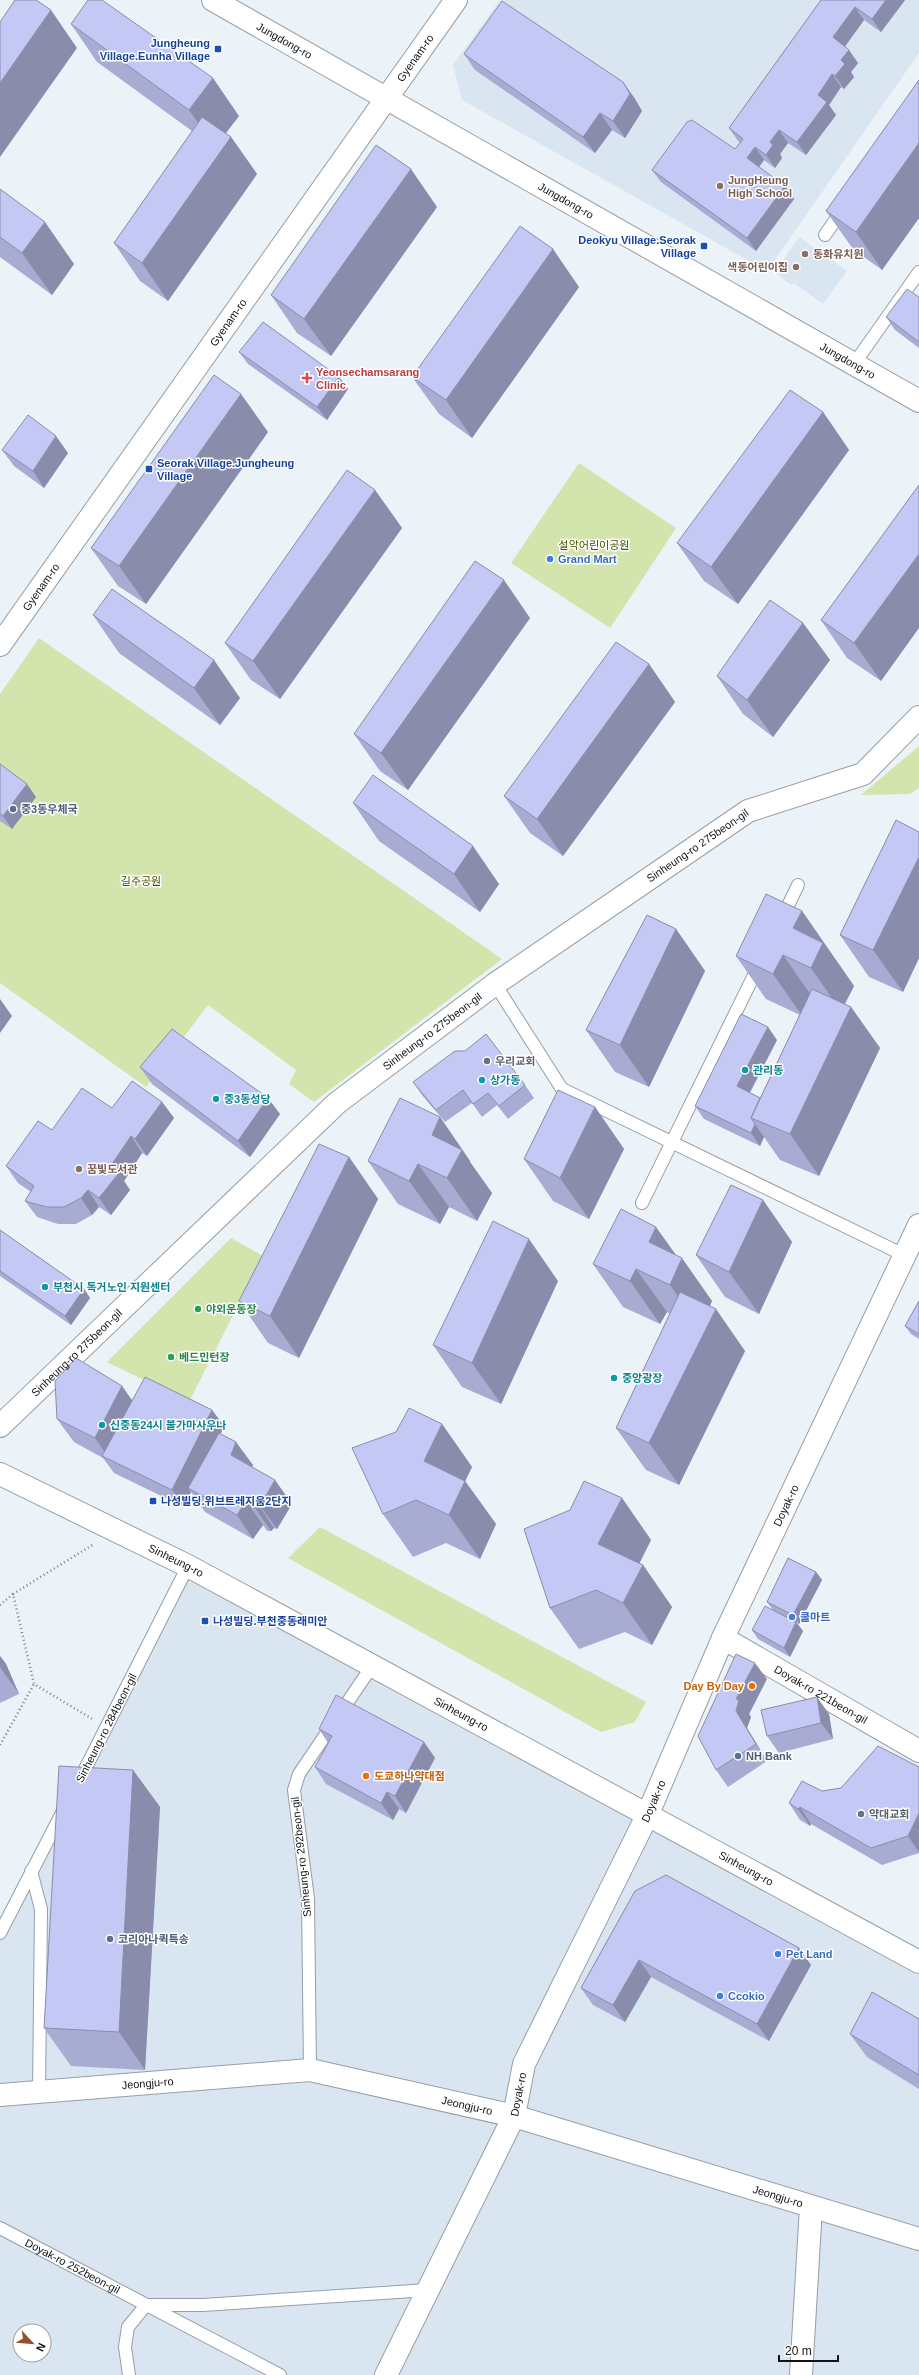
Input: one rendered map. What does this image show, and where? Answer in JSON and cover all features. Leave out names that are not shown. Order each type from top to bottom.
[{"type":"street","name":"Jungdong-ro","points":[[213,0],[919,401]]},
{"type":"street","name":"Gyenam-ro","points":[[0,645],[456,0]]},
{"type":"street","name":"Sinheung-ro 275beon-gil","points":[[0,1426],[337,1103],[495,984],[748,811],[863,774],[919,717]]},
{"type":"street","name":"Doyak-ro","points":[[386,2375],[514,2116],[524,2064],[647,1816],[723,1638],[912,1259],[919,1225]]},
{"type":"street","name":"Sinheung-ro","points":[[0,1474],[188,1566],[919,1962]]},
{"type":"street","name":"Doyak-ro 221beon-gil","points":[[723,1638],[919,1750]]},
{"type":"street","name":"Jeongju-ro","points":[[0,2096],[310,2070],[514,2116],[919,2239]]},
{"type":"street","points":[[801,2375],[810,2207]]},
{"type":"lane","points":[[826,235],[852,197]]},
{"type":"lane","points":[[854,364],[919,272]]},
{"type":"lane","points":[[776,929],[798,885]]},
{"type":"lane","points":[[642,1203],[762,957]]},
{"type":"lane","points":[[495,984],[562,1089],[912,1259]]},
{"type":"lane","points":[[555,1102],[562,1089]]},
{"type":"lane","name":"Sinheung-ro 284beon-gil","points":[[74,1790],[188,1566]]},
{"type":"lane","name":"Sinheung-ro 292beon-gil","points":[[310,2070],[308,1899],[294,1790],[299,1774],[372,1666]]},
{"type":"lane","points":[[0,1933],[67,1803]]},
{"type":"lane","points":[[31,1872],[41,1909],[39,2092]]},
{"type":"lane","name":"Doyak-ro 252beon-gil","points":[[0,2228],[280,2375]]},
{"type":"lane","points":[[129,2375],[125,2347],[128,2327],[146,2305],[203,2305],[428,2290]]},
{"type":"path","points":[[0,1605],[13,1594],[117,1530]]},
{"type":"path","points":[[0,1745],[34,1684],[13,1594]]},
{"type":"path","points":[[34,1684],[106,1728]]},
{"type":"shaded area","name":"JungHeung High School","points":[[500,0],[919,0],[919,53],[767,271],[462,100],[453,65]]},
{"type":"shaded area","name":"동화유치원","points":[[799,237],[847,271],[823,304],[794,283],[791,285],[775,272]]},
{"type":"shaded area","points":[[188,1566],[919,1965],[919,2375],[0,2375],[0,1935]]},
{"type":"green space","name":"설악어린이공원","points":[[579,463],[676,528],[610,628],[511,563]]},
{"type":"green space","name":"길주공원","points":[[39,638],[502,959],[314,1102],[289,1084],[296,1070],[208,1005],[146,1087],[0,983],[0,694]]},
{"type":"green space","points":[[919,746],[919,788],[910,794],[861,795]]},
{"type":"green space","name":"야외운동장","points":[[231,1238],[263,1256],[189,1402],[107,1362]]},
{"type":"green space","points":[[320,1527],[646,1702],[635,1722],[601,1732],[288,1558]]},
{"type":"building","points":[[15,0],[36,0],[51,10],[0,83],[0,22]]},
{"type":"building","points":[[88,0],[102,0],[213,78],[189,110],[71,24]]},
{"type":"building","points":[[821,0],[886,0],[872,19],[855,7],[833,37],[849,50],[841,60],[845,64],[835,76],[832,74],[818,95],[827,102],[797,142],[779,130],[770,142],[773,145],[766,155],[755,147],[747,158],[785,186],[747,238],[652,170],[687,122],[692,120],[735,149],[743,139],[729,128]]},
{"type":"building","points":[[502,1],[623,82],[630,94],[613,121],[600,113],[583,137],[464,54]]},
{"type":"building","points":[[919,80],[919,143],[856,232],[826,211]]},
{"type":"building","points":[[202,117],[231,137],[142,263],[114,243]]},
{"type":"building","points":[[376,145],[411,169],[304,319],[271,295]]},
{"type":"building","points":[[0,189],[45,222],[22,253],[0,237]]},
{"type":"building","points":[[520,226],[553,249],[446,400],[412,377]]},
{"type":"building","points":[[907,289],[919,297],[919,342],[886,317]]},
{"type":"building","points":[[263,322],[339,377],[317,407],[239,352]]},
{"type":"building","points":[[214,375],[241,394],[119,566],[91,548]]},
{"type":"building","points":[[790,390],[823,412],[711,567],[677,543]]},
{"type":"building","points":[[28,415],[56,436],[33,471],[2,450]]},
{"type":"building","points":[[347,470],[375,490],[253,661],[225,643]]},
{"type":"building","points":[[919,485],[919,554],[854,643],[821,620]]},
{"type":"building","points":[[475,561],[504,580],[381,753],[354,734]]},
{"type":"building","points":[[112,589],[214,660],[194,688],[93,615]]},
{"type":"building","points":[[770,600],[803,623],[747,700],[717,676]]},
{"type":"building","points":[[616,642],[649,664],[537,819],[504,796]]},
{"type":"building","points":[[0,764],[27,784],[3,816],[0,814]]},
{"type":"building","points":[[373,775],[473,846],[454,874],[353,803]]},
{"type":"building","points":[[896,820],[919,832],[919,857],[873,950],[840,935]]},
{"type":"building","points":[[766,894],[802,911],[793,928],[823,943],[811,968],[783,955],[773,974],[736,956]]},
{"type":"building","points":[[647,915],[676,929],[620,1045],[586,1030]]},
{"type":"building","points":[[812,989],[851,1007],[790,1134],[751,1118]]},
{"type":"building","points":[[741,1014],[768,1027],[737,1086],[760,1098],[751,1118],[755,1124],[751,1133],[695,1106]]},
{"type":"building","name":"중3동성당","points":[[172,1029],[268,1098],[238,1141],[140,1067]]},
{"type":"building","name":"상가동","points":[[486,1034],[525,1085],[499,1106],[488,1093],[473,1104],[463,1090],[436,1110],[413,1082],[455,1051],[465,1051]]},
{"type":"building","name":"꿈빛도서관","points":[[132,1081],[162,1102],[135,1139],[131,1136],[110,1167],[119,1173],[99,1198],[88,1190],[81,1198],[64,1207],[47,1207],[25,1201],[34,1186],[6,1166],[38,1121],[52,1130],[82,1088],[112,1108]]},
{"type":"building","points":[[558,1090],[595,1107],[560,1178],[524,1159]]},
{"type":"building","points":[[400,1098],[440,1117],[432,1135],[462,1150],[447,1178],[418,1164],[409,1181],[368,1161]]},
{"type":"building","points":[[319,1144],[349,1157],[270,1316],[239,1301]]},
{"type":"building","points":[[731,1185],[763,1200],[729,1272],[696,1255]]},
{"type":"building","points":[[621,1209],[656,1227],[649,1242],[682,1258],[670,1285],[636,1269],[630,1281],[593,1264]]},
{"type":"building","points":[[493,1221],[529,1239],[472,1363],[433,1345]]},
{"type":"building","name":"부천시 독거노인 지원센터","points":[[0,1230],[84,1289],[65,1316],[0,1271]]},
{"type":"building","points":[[680,1292],[716,1309],[649,1443],[616,1428]]},
{"type":"building","points":[[919,1301],[919,1334],[905,1326]]},
{"type":"building","points":[[76,1358],[122,1386],[95,1438],[57,1419],[55,1381]]},
{"type":"building","points":[[145,1377],[212,1410],[172,1490],[102,1456]]},
{"type":"building","points":[[409,1408],[442,1424],[424,1461],[465,1481],[449,1515],[416,1500],[383,1514],[352,1448],[396,1432]]},
{"type":"building","points":[[219,1433],[236,1442],[231,1455],[275,1480],[260,1506],[258,1504],[255,1508],[251,1507],[246,1501],[237,1515],[188,1488]]},
{"type":"building","points":[[584,1481],[622,1498],[598,1544],[643,1565],[623,1603],[596,1590],[550,1608],[524,1529],[570,1510]]},
{"type":"building","points":[[788,1558],[816,1572],[793,1615],[767,1602]]},
{"type":"building","points":[[765,1606],[796,1622],[784,1648],[752,1630]]},
{"type":"building","points":[[736,1654],[755,1663],[736,1699],[739,1700],[736,1711],[756,1744],[716,1770],[698,1736]]},
{"type":"building","points":[[336,1695],[424,1742],[395,1796],[387,1792],[381,1803],[315,1767],[332,1736],[319,1729]]},
{"type":"building","points":[[817,1697],[821,1723],[767,1736],[761,1710]]},
{"type":"building","name":"약대교회","points":[[878,1746],[919,1767],[919,1813],[908,1836],[871,1848],[800,1807],[798,1809],[789,1803],[802,1781],[822,1791],[841,1788]]},
{"type":"building","points":[[59,1766],[133,1770],[119,2032],[44,2028]]},
{"type":"building","points":[[666,1875],[799,1948],[757,2024],[639,1960],[613,2005],[581,1988],[635,1891]]},
{"type":"building","points":[[872,1992],[919,2019],[919,2075],[850,2034]]},
{"type":"place","name":"Jungheung Village.Eunha Village","points":[[218,49]]},
{"type":"place","name":"JungHeung High School","points":[[720,186]]},
{"type":"place","name":"Deokyu Village.Seorak Village","points":[[704,246]]},
{"type":"place","name":"동화유치원","points":[[805,254]]},
{"type":"place","name":"색동어린이집","points":[[796,267]]},
{"type":"place","name":"Yeonsechamsarang Clinic","points":[[307,378]]},
{"type":"place","name":"Seorak Village.Jungheung Village","points":[[149,469]]},
{"type":"place","name":"Grand Mart","points":[[550,559]]},
{"type":"place","name":"중3동우체국","points":[[13,809]]},
{"type":"place","name":"우리교회","points":[[487,1061]]},
{"type":"place","name":"관리동","points":[[745,1070]]},
{"type":"place","name":"상가동","points":[[482,1080]]},
{"type":"place","name":"중3동성당","points":[[216,1099]]},
{"type":"place","name":"꿈빛도서관","points":[[79,1169]]},
{"type":"place","name":"부천시 독거노인 지원센터","points":[[45,1287]]},
{"type":"place","name":"야외운동장","points":[[198,1309]]},
{"type":"place","name":"베드민턴장","points":[[171,1357]]},
{"type":"place","name":"중앙광장","points":[[614,1378]]},
{"type":"place","name":"신중동24시 불가마사우나","points":[[102,1425]]},
{"type":"place","name":"나성빌딩.위브트레지움2단지","points":[[153,1501]]},
{"type":"place","name":"쿨마트","points":[[792,1617]]},
{"type":"place","name":"나성빌딩.부천중동래미안","points":[[205,1621]]},
{"type":"place","name":"Day By Day","points":[[752,1686]]},
{"type":"place","name":"NH Bank","points":[[738,1756]]},
{"type":"place","name":"도쿄하나약대점","points":[[366,1776]]},
{"type":"place","name":"약대교회","points":[[861,1814]]},
{"type":"place","name":"코리아나퀵특송","points":[[110,1939]]},
{"type":"place","name":"Pet Land","points":[[778,1954]]},
{"type":"place","name":"Ccokio","points":[[720,1996]]}]
